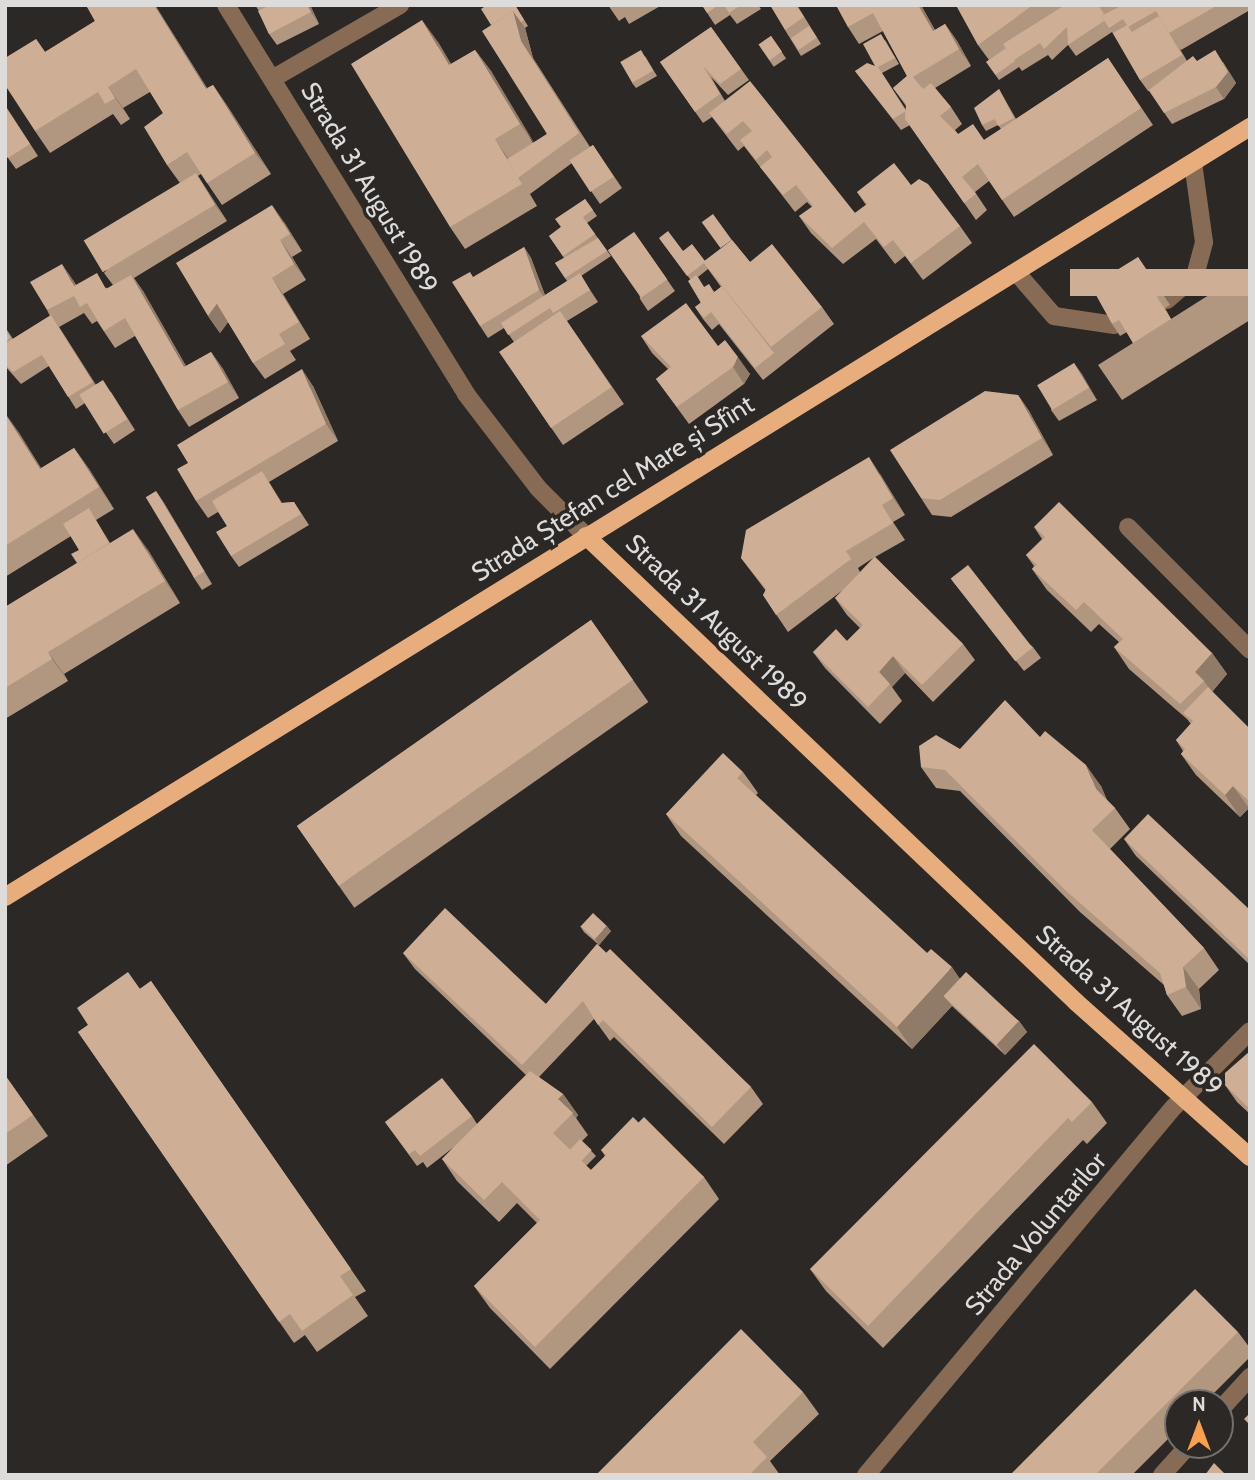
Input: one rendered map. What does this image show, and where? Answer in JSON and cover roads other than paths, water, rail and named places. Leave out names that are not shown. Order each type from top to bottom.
[{"type":"main road","name":"Strada Ștefan cel Mare și Sfînt","points":[[5,897],[1250,127]]},
{"type":"main road","name":"Strada 31 August 1989","points":[[586,536],[1180,1102],[1250,1157]]},
{"type":"street","name":"Strada 31 August 1989","points":[[226,5],[466,394],[538,488],[586,536]]},
{"type":"street","points":[[272,79],[400,5]]},
{"type":"street","points":[[1167,300],[1195,276],[1204,242],[1193,163]]},
{"type":"street","points":[[1017,273],[1054,316],[1114,325]]},
{"type":"street","points":[[1128,527],[1250,650]]},
{"type":"street","name":"Strada Voluntarilor","points":[[866,1475],[1180,1102],[1250,1031]]},
{"type":"street","points":[[1234,1395],[1250,1377]]},
{"type":"street","points":[[1162,1475],[1176,1459]]}]
